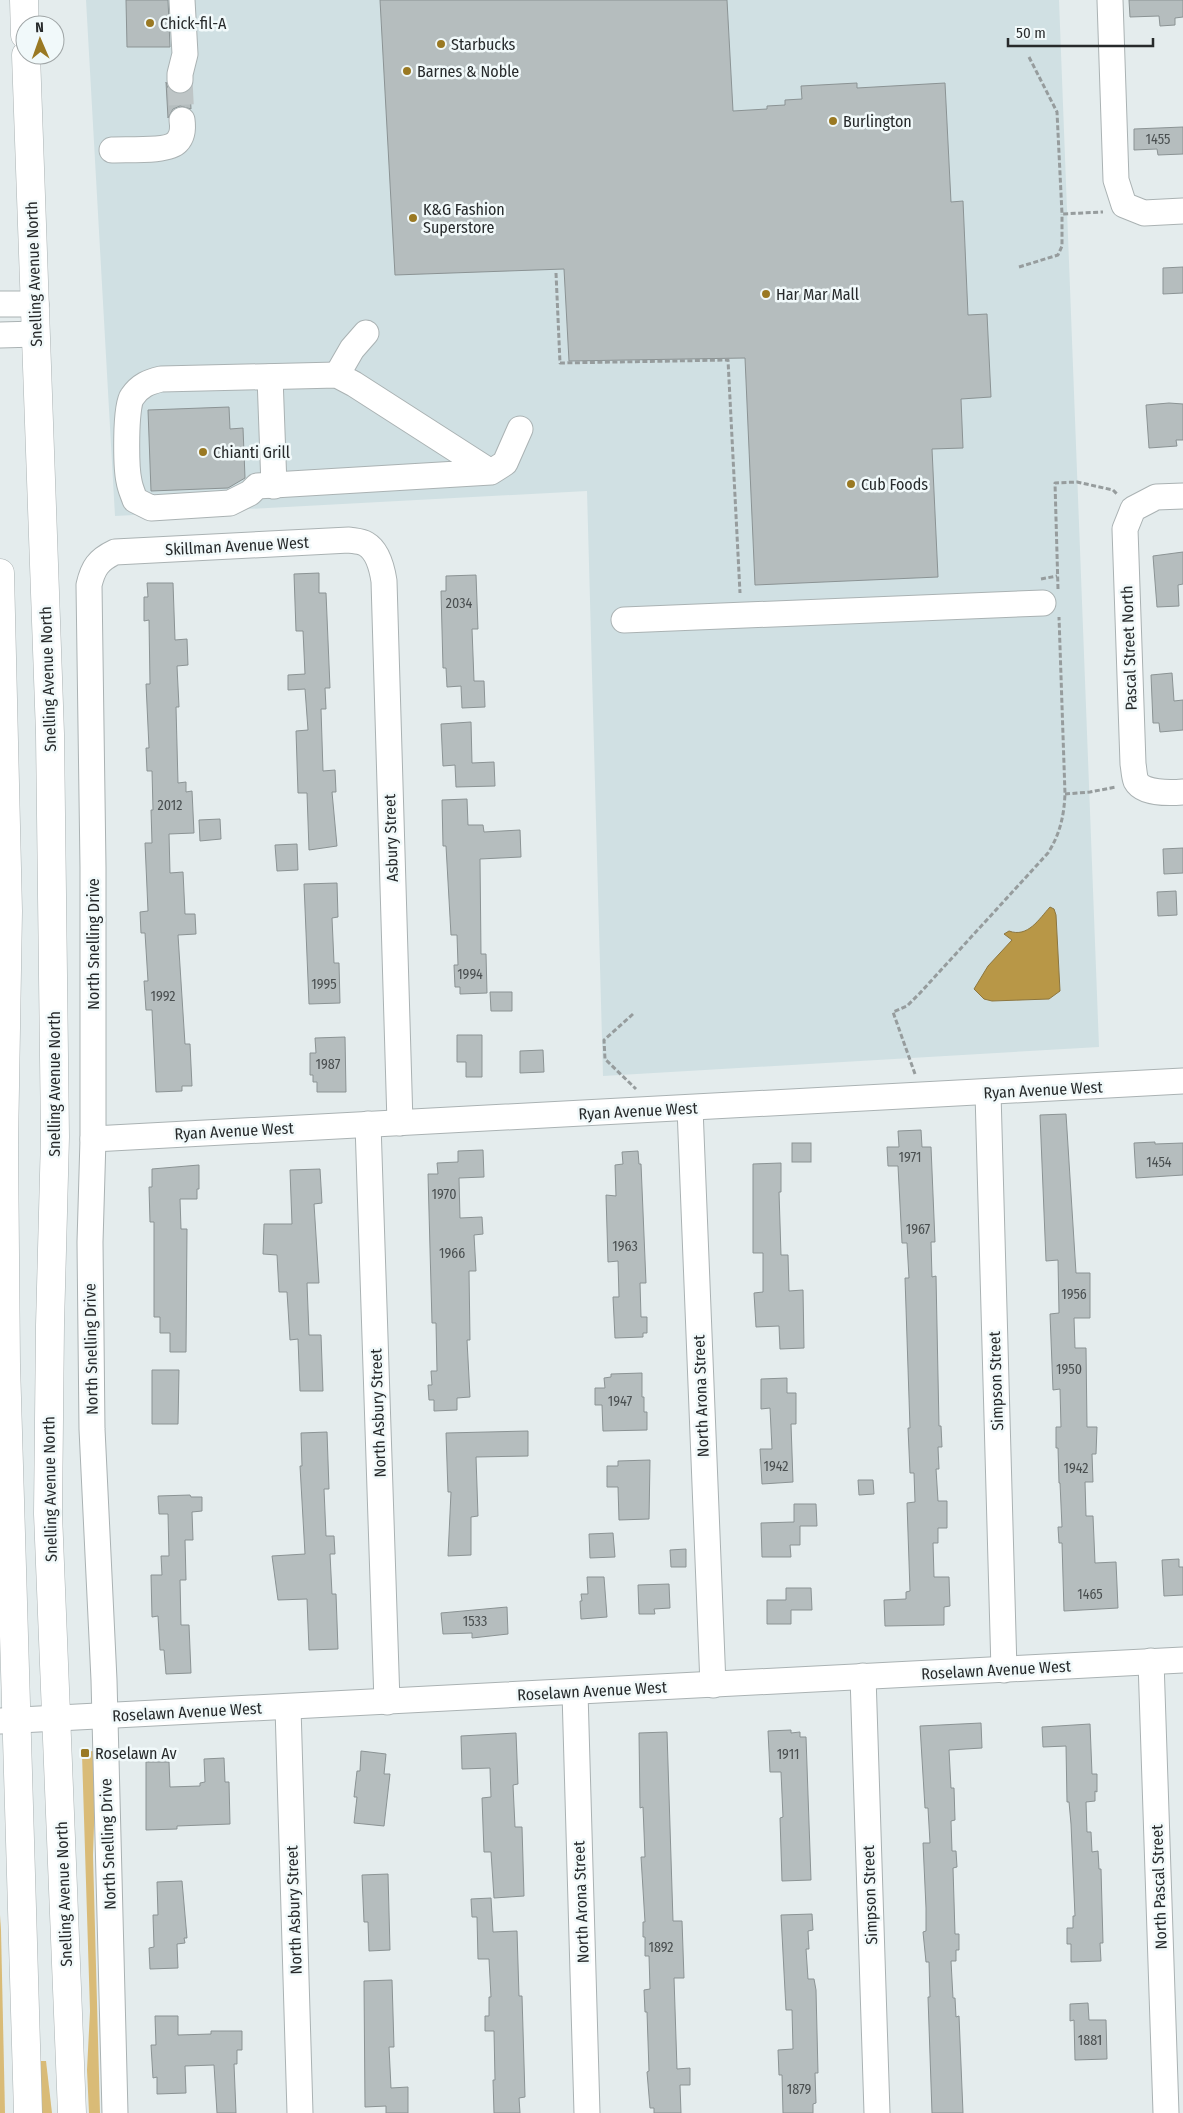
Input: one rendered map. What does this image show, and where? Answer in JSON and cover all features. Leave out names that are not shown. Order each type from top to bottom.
[{"type":"main road","points":[[24,0],[24,15]]},
{"type":"main road","name":"Snelling Avenue North","points":[[26,65],[50,734],[55,1137],[50,1325],[48,1514],[58,1718],[72,2113]]},
{"type":"main road","points":[[0,574],[8,911],[4,1145],[8,1721],[28,2113]]},
{"type":"street","points":[[180,80],[185,54],[182,0]]},
{"type":"street","points":[[1110,0],[1116,180],[1124,204],[1144,213],[1183,211]]},
{"type":"street","points":[[112,150],[169,147],[177,142],[183,131],[182,120]]},
{"type":"street","points":[[0,304],[36,304]]},
{"type":"street","points":[[336,375],[352,349],[366,333]]},
{"type":"street","points":[[0,335],[36,334]]},
{"type":"street","points":[[491,472],[354,384],[336,375],[161,379],[146,383],[131,398],[127,415],[128,481],[135,500],[151,508],[230,503],[250,494],[258,486],[491,472],[505,463],[520,429]]},
{"type":"street","points":[[270,377],[274,486]]},
{"type":"street","points":[[1133,508],[1156,497],[1183,496]]},
{"type":"street","name":"Pascal Street North","points":[[1133,508],[1126,529],[1133,764],[1139,783]]},
{"type":"street","name":"Skillman Avenue West","points":[[93,574],[104,557],[115,552],[349,540],[365,543],[376,555]]},
{"type":"street","name":"Asbury Street","points":[[376,555],[381,565],[384,581],[400,1123]]},
{"type":"street","name":"North Snelling Drive","points":[[93,574],[93,1139],[90,1242],[92,1429],[105,1716],[115,2113]]},
{"type":"street","points":[[624,620],[1048,599]]},
{"type":"street","points":[[1139,783],[1161,793],[1183,792]]},
{"type":"street","name":"Ryan Avenue West","points":[[93,1139],[988,1093],[1183,1081]]},
{"type":"street","name":"Simpson Street","points":[[988,1093],[1004,1670]]},
{"type":"street","name":"North Arona Street","points":[[690,1108],[712,1685]]},
{"type":"street","name":"North Asbury Street","points":[[368,1124],[388,1702]]},
{"type":"street","name":"Roselawn Avenue West","points":[[8,1721],[1183,1660]]},
{"type":"street","name":"North Pascal Street","points":[[1151,1662],[1166,2113]]},
{"type":"street","name":"Simpson Street","points":[[863,1676],[877,2113]]},
{"type":"street","name":"North Arona Street","points":[[576,1692],[587,2113]]},
{"type":"street","name":"North Asbury Street","points":[[288,1707],[300,2113]]},
{"type":"path","points":[[1019,267],[1058,255],[1062,246],[1057,112],[1029,57]]},
{"type":"path","points":[[1062,214],[1099,213],[1124,204]]},
{"type":"path","points":[[556,273],[560,364],[728,360],[740,597]]},
{"type":"path","points":[[922,1096],[892,1012],[907,1006],[920,993],[1048,853],[1058,837],[1062,822],[1065,794],[1048,599],[1058,576],[1055,483],[1077,482],[1113,490],[1133,508]]},
{"type":"path","points":[[1048,599],[1058,576]]},
{"type":"path","points":[[1065,794],[1108,790],[1139,783]]},
{"type":"path","points":[[633,1014],[604,1040],[605,1059],[659,1110]]},
{"type":"shaded area","name":"Har Mar Mall","points":[[86,0],[1059,0],[1099,1047],[603,1076],[587,491],[115,516]]},
{"type":"shaded area","points":[[1050,907],[1054,909],[1056,915],[1060,991],[1049,999],[992,1001],[984,999],[974,989],[988,966],[1012,940],[1004,934],[1009,931],[1022,932],[1027,930]]},
{"type":"shaded area","points":[[93,1751],[95,1796],[93,1855],[100,2113],[89,2113],[87,2070],[90,2011],[82,1754]]},
{"type":"shaded area","points":[[0,1915],[1,1930],[5,2113],[0,2113]]},
{"type":"shaded area","points":[[38,2061],[46,2061],[52,2113],[39,2113]]},
{"type":"building","name":"Chick-fil-A","points":[[126,0],[168,0],[170,47],[127,47]]},
{"type":"building","name":"Har Mar Mall","points":[[380,0],[727,0],[733,111],[767,109],[767,106],[785,105],[785,100],[802,99],[801,86],[857,83],[857,88],[945,83],[951,202],[963,201],[968,315],[987,314],[991,397],[961,399],[963,448],[932,449],[938,577],[755,585],[745,358],[569,361],[564,269],[395,275]]},
{"type":"building","points":[[1129,0],[1183,0],[1183,17],[1175,18],[1175,25],[1160,26],[1159,16],[1130,17]]},
{"type":"building","points":[[166,82],[168,88],[173,93],[180,94],[190,90],[191,109],[180,106],[173,109],[168,118]]},
{"type":"building","points":[[1183,127],[1183,154],[1158,155],[1157,149],[1134,150],[1134,129]]},
{"type":"building","points":[[1183,267],[1183,293],[1163,294],[1163,268]]},
{"type":"building","points":[[1183,404],[1183,440],[1176,440],[1177,446],[1149,448],[1146,405]]},
{"type":"building","name":"Chianti Grill","points":[[229,407],[230,429],[243,428],[245,478],[228,488],[151,491],[148,410]]},
{"type":"building","points":[[1183,552],[1183,584],[1178,585],[1179,606],[1157,607],[1153,556]]},
{"type":"building","points":[[319,573],[319,593],[326,593],[330,688],[325,688],[326,709],[321,709],[323,771],[335,770],[336,792],[332,792],[337,846],[309,850],[307,793],[298,793],[296,731],[308,730],[305,689],[288,690],[288,675],[305,674],[303,631],[296,631],[294,574]]},
{"type":"building","points":[[476,575],[478,629],[472,629],[474,681],[484,681],[485,707],[462,708],[461,686],[447,687],[446,668],[443,668],[441,591],[446,591],[446,576]]},
{"type":"building","points":[[147,583],[173,583],[175,640],[187,639],[188,665],[177,666],[179,707],[176,707],[178,783],[186,782],[186,792],[192,791],[194,833],[169,834],[170,873],[183,872],[185,914],[195,914],[196,934],[178,935],[185,1044],[190,1044],[192,1086],[182,1086],[182,1091],[156,1092],[152,1010],[146,1010],[144,981],[148,981],[145,933],[141,933],[140,912],[148,911],[145,843],[152,843],[151,810],[153,810],[152,771],[147,771],[146,748],[149,748],[146,684],[150,684],[149,620],[144,621],[144,597],[148,597]]},
{"type":"building","points":[[1172,673],[1174,701],[1183,700],[1183,730],[1160,732],[1159,723],[1153,723],[1151,675]]},
{"type":"building","points":[[471,722],[472,763],[494,762],[495,786],[456,787],[455,765],[443,766],[441,724]]},
{"type":"building","points":[[467,799],[468,825],[483,825],[484,832],[520,830],[521,857],[480,859],[481,954],[486,954],[487,993],[460,994],[460,987],[455,987],[454,965],[458,965],[457,935],[451,935],[446,846],[443,846],[442,800]]},
{"type":"building","points":[[220,819],[221,839],[200,841],[199,820]]},
{"type":"building","points":[[297,844],[298,870],[277,871],[275,845]]},
{"type":"building","points":[[1183,848],[1183,873],[1164,874],[1163,849]]},
{"type":"building","points":[[337,883],[338,917],[332,918],[334,963],[339,963],[340,1003],[309,1004],[304,884]]},
{"type":"building","points":[[1176,891],[1177,915],[1158,916],[1157,892]]},
{"type":"building","points":[[490,992],[512,992],[512,1011],[491,1011]]},
{"type":"building","points":[[457,1035],[482,1035],[482,1077],[466,1077],[466,1062],[457,1062]]},
{"type":"building","points":[[345,1037],[346,1092],[317,1092],[317,1082],[313,1082],[313,1075],[310,1075],[310,1053],[316,1053],[315,1038]]},
{"type":"building","points":[[543,1050],[544,1072],[520,1073],[520,1051]]},
{"type":"building","points":[[1066,1114],[1076,1273],[1090,1273],[1090,1318],[1074,1318],[1075,1348],[1086,1348],[1087,1427],[1097,1427],[1096,1454],[1092,1454],[1093,1482],[1085,1482],[1086,1516],[1093,1516],[1095,1563],[1116,1562],[1118,1608],[1064,1611],[1062,1543],[1059,1543],[1058,1527],[1062,1527],[1060,1483],[1058,1448],[1056,1448],[1056,1427],[1061,1427],[1060,1389],[1053,1390],[1050,1314],[1059,1313],[1058,1260],[1046,1261],[1040,1115]]},
{"type":"building","points":[[921,1130],[922,1147],[931,1147],[935,1242],[931,1242],[932,1277],[936,1276],[939,1426],[941,1426],[942,1447],[938,1447],[939,1469],[936,1469],[938,1501],[947,1501],[947,1528],[938,1528],[938,1543],[933,1543],[934,1577],[949,1577],[950,1606],[944,1607],[944,1625],[885,1626],[884,1600],[906,1599],[906,1592],[910,1591],[907,1503],[915,1502],[914,1473],[910,1473],[908,1428],[910,1428],[905,1278],[909,1278],[907,1243],[902,1243],[898,1166],[888,1166],[887,1147],[899,1147],[898,1131]]},
{"type":"building","points":[[1155,1142],[1155,1144],[1183,1143],[1183,1175],[1136,1178],[1134,1143]]},
{"type":"building","points":[[792,1143],[811,1143],[811,1162],[792,1162]]},
{"type":"building","points":[[483,1150],[484,1177],[459,1178],[460,1218],[482,1217],[483,1234],[474,1235],[476,1271],[469,1271],[470,1340],[467,1340],[470,1397],[457,1398],[457,1410],[434,1411],[434,1400],[429,1400],[428,1385],[432,1385],[431,1371],[437,1371],[436,1323],[432,1323],[428,1174],[438,1174],[437,1163],[458,1162],[458,1151]]},
{"type":"building","points":[[638,1151],[639,1164],[641,1164],[646,1283],[640,1283],[641,1317],[647,1317],[647,1333],[643,1333],[643,1337],[615,1338],[613,1297],[619,1297],[618,1261],[608,1262],[606,1195],[616,1196],[615,1165],[623,1164],[622,1152]]},
{"type":"building","points":[[781,1163],[781,1192],[779,1192],[781,1255],[788,1255],[789,1291],[803,1290],[804,1348],[780,1349],[779,1326],[756,1327],[754,1293],[763,1292],[763,1253],[753,1253],[753,1164]]},
{"type":"building","points":[[199,1165],[197,1199],[180,1199],[181,1229],[187,1229],[186,1352],[170,1352],[170,1333],[160,1333],[160,1317],[154,1317],[154,1222],[150,1222],[149,1187],[152,1187],[152,1169]]},
{"type":"building","points":[[320,1169],[322,1203],[314,1204],[319,1283],[307,1283],[309,1335],[321,1335],[323,1391],[300,1391],[298,1339],[290,1340],[287,1292],[279,1292],[277,1255],[263,1254],[264,1224],[292,1224],[290,1170]]},
{"type":"building","points":[[152,1370],[179,1370],[178,1424],[152,1424]]},
{"type":"building","points":[[642,1373],[642,1397],[644,1397],[644,1412],[647,1412],[647,1430],[603,1431],[602,1405],[595,1405],[595,1388],[605,1388],[604,1378],[611,1377],[611,1374]]},
{"type":"building","points":[[787,1378],[787,1393],[796,1393],[796,1424],[791,1424],[793,1482],[762,1484],[760,1449],[772,1449],[770,1408],[761,1409],[761,1379]]},
{"type":"building","points":[[528,1431],[528,1456],[476,1457],[478,1516],[471,1517],[471,1555],[448,1556],[451,1492],[448,1492],[446,1433]]},
{"type":"building","points":[[327,1432],[329,1489],[324,1489],[326,1536],[334,1536],[335,1554],[330,1554],[332,1594],[336,1594],[338,1649],[309,1650],[307,1599],[278,1600],[272,1556],[305,1554],[300,1466],[302,1466],[301,1433]]},
{"type":"building","points":[[650,1460],[649,1519],[619,1520],[618,1487],[607,1487],[607,1466],[618,1466],[618,1461]]},
{"type":"building","points":[[858,1480],[873,1480],[874,1494],[859,1495]]},
{"type":"building","points":[[190,1495],[191,1497],[202,1497],[202,1511],[192,1512],[193,1540],[185,1540],[186,1580],[180,1580],[181,1625],[189,1625],[191,1673],[166,1674],[164,1650],[160,1650],[158,1616],[152,1617],[151,1575],[162,1575],[161,1556],[169,1556],[168,1514],[159,1514],[158,1496]]},
{"type":"building","points":[[794,1504],[816,1504],[817,1526],[800,1526],[800,1545],[790,1545],[791,1557],[762,1557],[761,1523],[794,1522]]},
{"type":"building","points":[[613,1533],[615,1557],[590,1558],[589,1534]]},
{"type":"building","points":[[686,1549],[686,1567],[671,1567],[670,1550]]},
{"type":"building","points":[[1179,1559],[1179,1567],[1183,1567],[1183,1595],[1164,1596],[1162,1560]]},
{"type":"building","points":[[587,1577],[604,1577],[607,1617],[581,1619],[581,1594],[588,1594]]},
{"type":"building","points":[[669,1584],[670,1608],[654,1609],[655,1614],[639,1614],[638,1585]]},
{"type":"building","points":[[786,1588],[811,1588],[812,1610],[791,1610],[791,1624],[767,1624],[767,1600],[786,1600]]},
{"type":"building","points":[[507,1607],[508,1634],[472,1638],[472,1633],[443,1634],[441,1613]]},
{"type":"building","points":[[981,1723],[982,1748],[949,1750],[951,1788],[954,1788],[955,1820],[951,1821],[952,1851],[956,1851],[957,1867],[953,1868],[955,1934],[959,1934],[959,1950],[956,1950],[956,1961],[951,1961],[953,1998],[955,1998],[956,2017],[959,2016],[963,2113],[932,2113],[928,1997],[930,1997],[929,1962],[926,1962],[923,1932],[926,1931],[926,1908],[923,1843],[930,1843],[928,1808],[925,1808],[920,1726]]},
{"type":"building","points":[[1090,1724],[1092,1774],[1097,1774],[1097,1792],[1095,1791],[1095,1801],[1086,1802],[1087,1832],[1091,1832],[1092,1852],[1098,1851],[1099,1869],[1101,1869],[1103,1943],[1100,1943],[1101,1961],[1071,1962],[1071,1944],[1067,1944],[1067,1928],[1073,1928],[1073,1916],[1075,1916],[1071,1824],[1069,1802],[1067,1802],[1066,1746],[1043,1747],[1042,1727]]},
{"type":"building","points":[[791,1730],[791,1733],[800,1732],[800,1737],[806,1737],[811,1880],[782,1881],[780,1818],[783,1817],[781,1772],[770,1772],[768,1731]]},
{"type":"building","points":[[667,1732],[673,1921],[682,1921],[684,1978],[674,1978],[677,2069],[690,2068],[690,2085],[680,2085],[681,2113],[654,2113],[654,2108],[650,2108],[647,2072],[649,2071],[647,2012],[645,2012],[644,1990],[650,1989],[649,1956],[645,1956],[645,1937],[643,1937],[643,1922],[645,1922],[641,1857],[645,1857],[643,1807],[640,1808],[639,1733]]},
{"type":"building","points":[[516,1733],[518,1784],[513,1785],[515,1827],[522,1827],[524,1896],[494,1898],[491,1852],[484,1852],[482,1798],[491,1797],[490,1768],[462,1769],[461,1736]]},
{"type":"building","points":[[361,1751],[386,1754],[384,1774],[390,1774],[384,1826],[354,1823],[357,1797],[354,1797],[357,1771],[360,1771]]},
{"type":"building","points":[[224,1758],[225,1782],[229,1782],[230,1824],[177,1826],[177,1829],[146,1830],[146,1762],[169,1762],[170,1787],[200,1786],[200,1783],[205,1782],[204,1759]]},
{"type":"building","points":[[388,1874],[390,1950],[369,1951],[368,1922],[364,1922],[362,1875]]},
{"type":"building","points":[[182,1881],[187,1938],[184,1938],[185,1943],[177,1944],[178,1968],[150,1969],[149,1948],[154,1947],[153,1915],[158,1915],[157,1882]]},
{"type":"building","points":[[491,1898],[493,1932],[517,1931],[519,1996],[522,1996],[525,2097],[519,2098],[520,2113],[494,2113],[494,2031],[485,2031],[485,2016],[489,2016],[489,1997],[491,1997],[489,1959],[478,1959],[477,1917],[472,1917],[471,1899]]},
{"type":"building","points":[[812,1914],[813,1930],[808,1931],[809,1949],[806,1949],[808,1979],[814,1979],[816,1990],[818,2073],[815,2073],[816,2103],[813,2104],[813,2113],[783,2113],[782,2075],[779,2075],[778,2050],[793,2049],[792,2010],[786,2010],[781,1915]]},
{"type":"building","points":[[392,1980],[394,2047],[389,2047],[391,2088],[408,2087],[408,2113],[386,2113],[386,2106],[365,2107],[364,1981]]},
{"type":"building","points":[[1088,2003],[1089,2020],[1106,2020],[1107,2059],[1075,2060],[1074,2020],[1070,2021],[1070,2004]]},
{"type":"building","points":[[155,2016],[178,2016],[178,2035],[211,2034],[211,2031],[242,2031],[242,2050],[237,2050],[237,2064],[234,2064],[236,2113],[217,2113],[214,2065],[185,2066],[186,2093],[157,2094],[157,2077],[153,2078],[151,2045],[156,2045]]},
{"type":"tunnel","points":[[180,80],[182,120]]},
{"type":"place","name":"Chick-fil-A","points":[[150,23]]},
{"type":"place","name":"Starbucks","points":[[441,44]]},
{"type":"place","name":"Barnes & Noble","points":[[407,71]]},
{"type":"place","name":"Burlington","points":[[833,121]]},
{"type":"place","name":"K&G Fashion Superstore","points":[[413,218]]},
{"type":"place","name":"Har Mar Mall","points":[[766,294]]},
{"type":"place","name":"Chianti Grill","points":[[203,452]]},
{"type":"place","name":"Cub Foods","points":[[851,484]]},
{"type":"place","name":"Roselawn Av","points":[[85,1753]]}]
